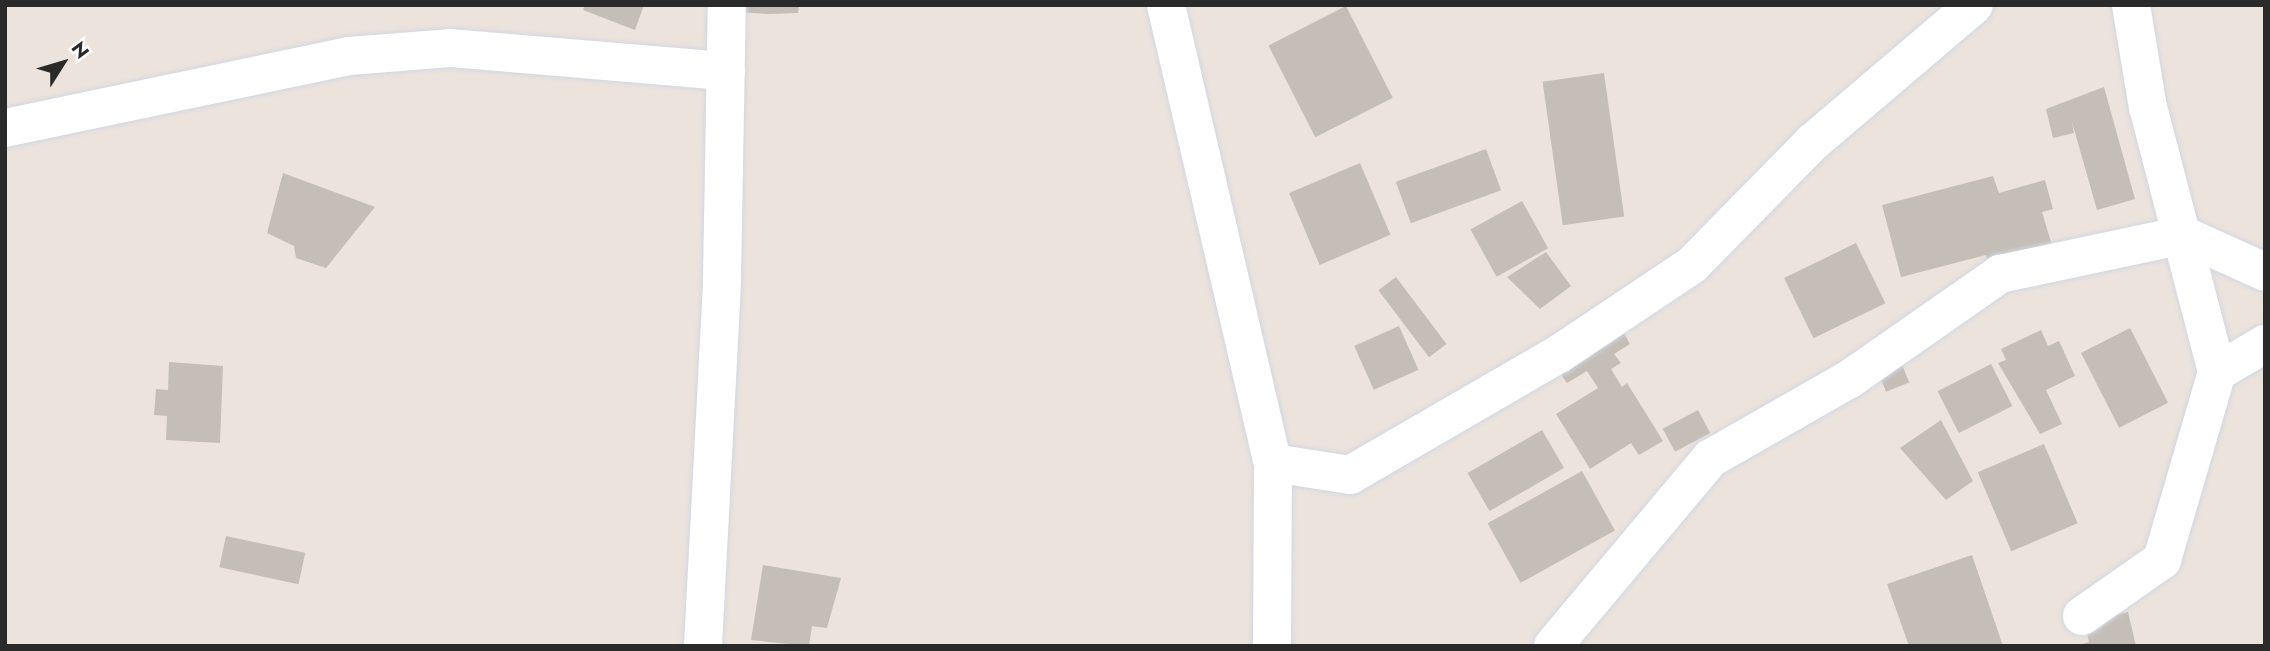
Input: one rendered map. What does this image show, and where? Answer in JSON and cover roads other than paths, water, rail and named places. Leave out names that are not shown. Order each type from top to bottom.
[{"type":"street","points":[[703,646],[727,5]]},
{"type":"street","points":[[1166,5],[1273,463],[1272,646]]},
{"type":"street","points":[[1273,463],[1350,475],[1559,354],[1692,265],[1813,142],[1974,5]]},
{"type":"street","points":[[2082,616],[2162,560],[2217,372],[2148,108],[2131,5]]},
{"type":"street","points":[[5,128],[349,55],[450,48],[726,71]]},
{"type":"street","points":[[1553,646],[1711,458],[1735,441],[1851,378],[2000,274],[2182,235],[2265,272]]},
{"type":"street","points":[[2217,372],[2265,344]]}]
